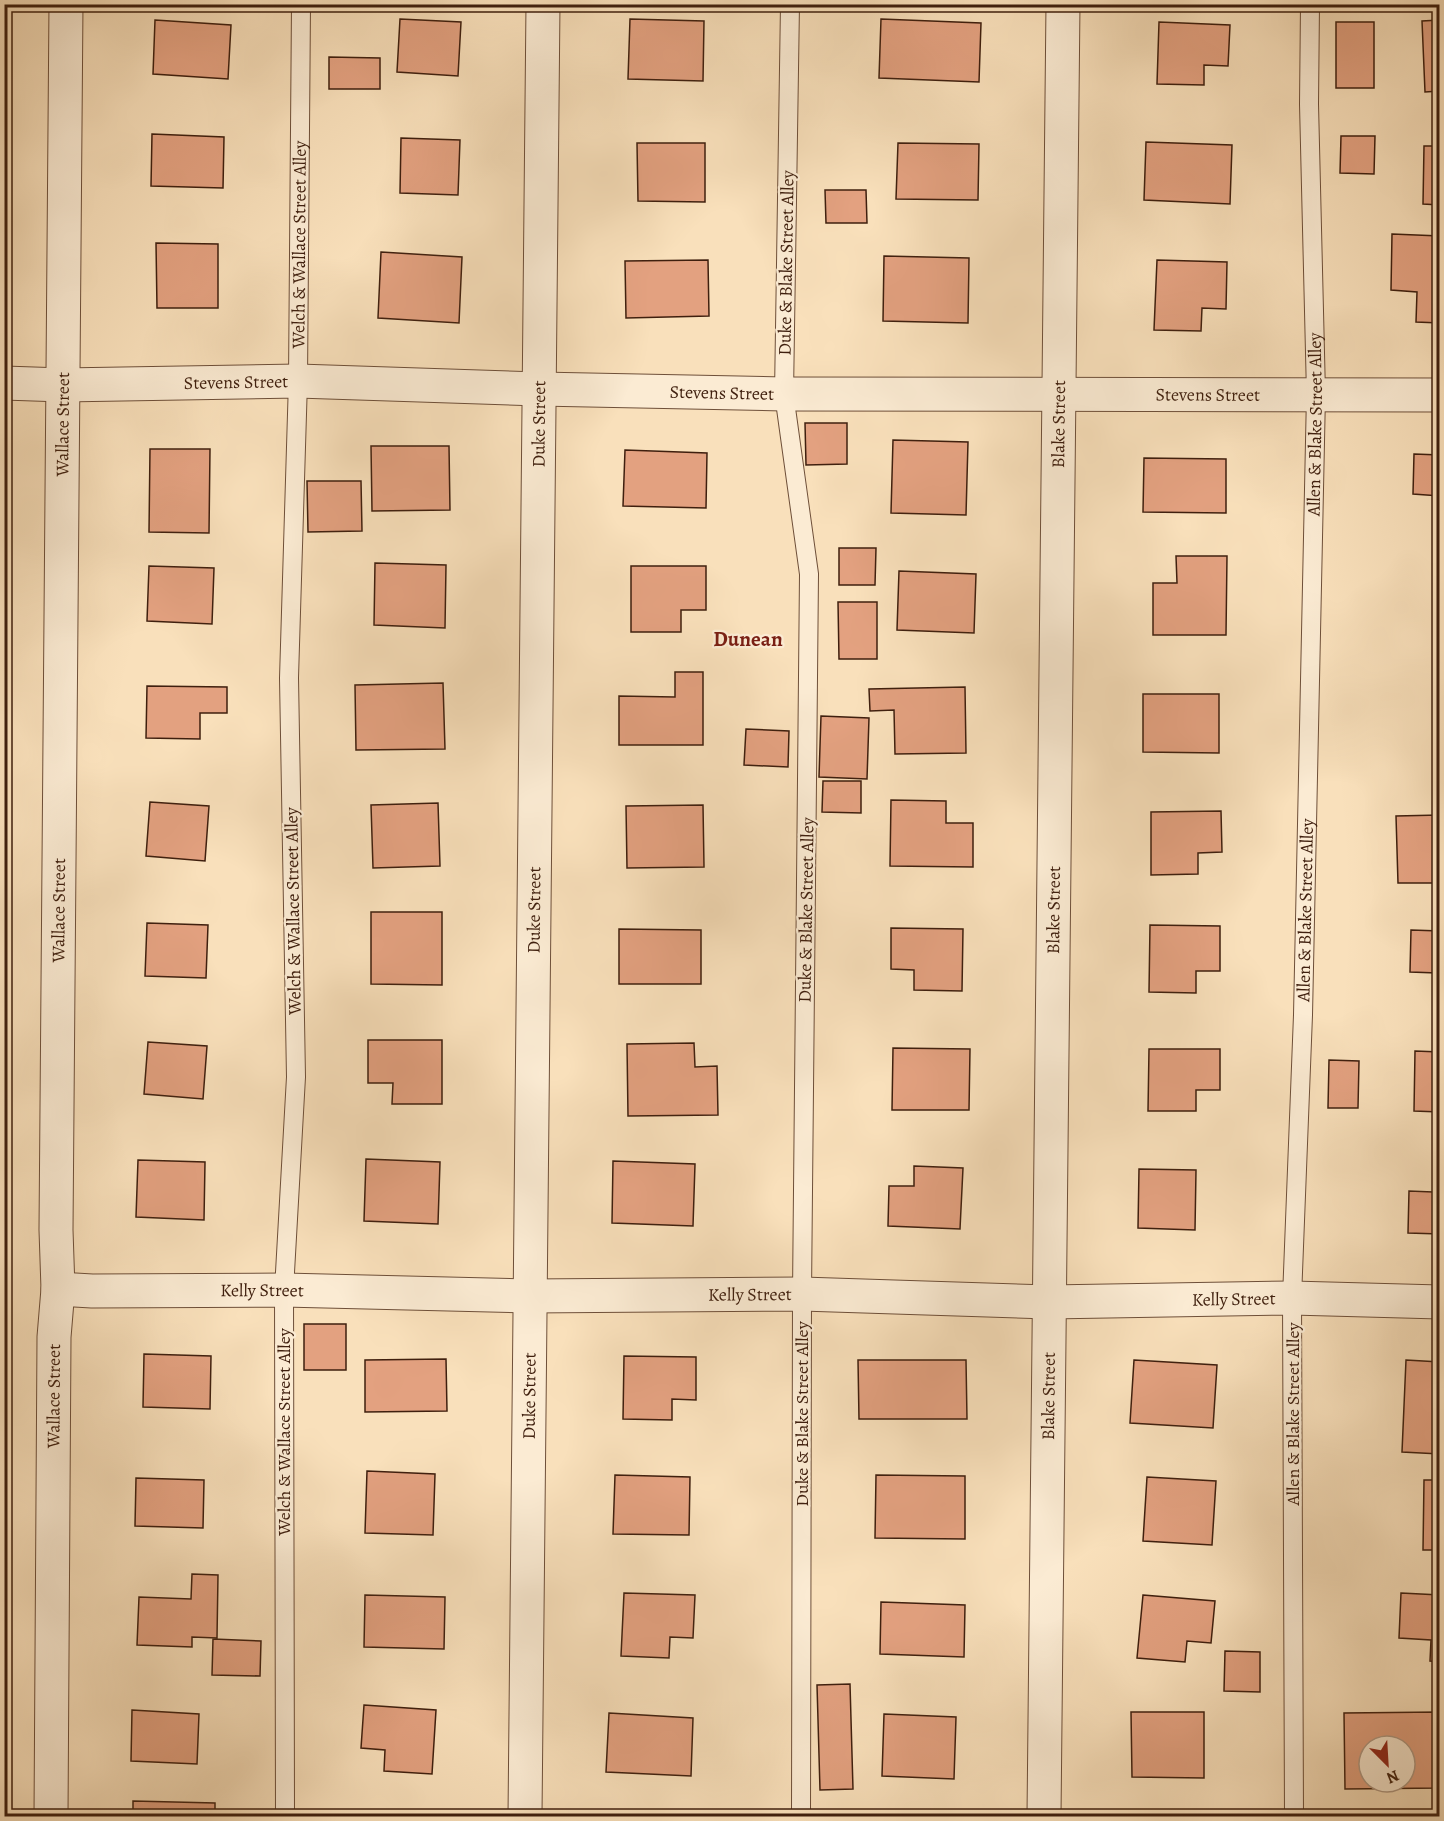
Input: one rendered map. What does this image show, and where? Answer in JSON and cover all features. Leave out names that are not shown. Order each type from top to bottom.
[{"type":"street","name":"Wallace Street","points":[[51,1816],[54,1349],[58,1289],[56,1230],[66,4]]},
{"type":"street","name":"Duke Street","points":[[525,1816],[543,4]]},
{"type":"street","name":"Blake Street","points":[[1044,1816],[1063,4]]},
{"type":"street","name":"Stevens Street","points":[[4,383],[63,385],[298,381],[784,394],[1440,395]]},
{"type":"street","name":"Kelly Street","points":[[58,1289],[92,1291],[284,1290],[529,1296],[802,1294],[1049,1302],[1292,1298],[1440,1302]]},
{"type":"lane","name":"Welch & Wallace Street Alley","points":[[285,1816],[284,1290],[296,1077],[289,678],[298,381],[301,4]]},
{"type":"lane","name":"Duke & Blake Street Alley","points":[[790,4],[784,394],[809,574],[802,1294],[801,1816]]},
{"type":"lane","name":"Allen & Blake Street Alley","points":[[1294,1816],[1292,1298],[1303,1016],[1316,394],[1309,104],[1310,4]]},
{"type":"building","points":[[400,19],[461,22],[458,76],[397,72]]},
{"type":"building","points":[[630,19],[704,21],[703,81],[628,79]]},
{"type":"building","points":[[881,19],[981,23],[979,82],[879,78]]},
{"type":"building","points":[[155,20],[231,25],[228,79],[153,74]]},
{"type":"building","points":[[1440,20],[1440,91],[1425,92],[1422,21]]},
{"type":"building","points":[[1159,22],[1230,25],[1228,66],[1204,65],[1204,85],[1157,84]]},
{"type":"building","points":[[1336,22],[1374,22],[1374,88],[1336,88]]},
{"type":"building","points":[[329,57],[380,58],[380,89],[329,89]]},
{"type":"building","points":[[152,134],[224,137],[223,188],[151,186]]},
{"type":"building","points":[[1341,136],[1375,136],[1374,174],[1340,173]]},
{"type":"building","points":[[401,138],[460,140],[458,195],[400,193]]},
{"type":"building","points":[[1146,142],[1232,145],[1230,204],[1144,200]]},
{"type":"building","points":[[637,143],[705,143],[705,202],[638,201]]},
{"type":"building","points":[[898,143],[979,144],[978,200],[896,199]]},
{"type":"building","points":[[1424,146],[1440,146],[1440,205],[1423,204]]},
{"type":"building","points":[[825,190],[866,190],[867,223],[826,223]]},
{"type":"building","points":[[1392,234],[1440,236],[1440,323],[1416,322],[1417,292],[1391,290]]},
{"type":"building","points":[[156,243],[218,244],[218,308],[157,308]]},
{"type":"building","points":[[381,252],[462,257],[459,323],[378,318]]},
{"type":"building","points":[[884,256],[969,258],[968,323],[883,321]]},
{"type":"building","points":[[708,260],[709,316],[626,318],[625,261]]},
{"type":"building","points":[[1157,260],[1227,262],[1226,309],[1202,308],[1201,331],[1154,330]]},
{"type":"building","points":[[805,423],[847,423],[847,464],[806,465]]},
{"type":"building","points":[[893,440],[968,442],[966,515],[891,513]]},
{"type":"building","points":[[371,446],[449,446],[450,510],[372,511]]},
{"type":"building","points":[[150,449],[210,449],[209,533],[149,532]]},
{"type":"building","points":[[625,450],[707,453],[706,508],[623,506]]},
{"type":"building","points":[[1414,454],[1440,455],[1440,496],[1413,494]]},
{"type":"building","points":[[1144,458],[1226,459],[1226,513],[1143,512]]},
{"type":"building","points":[[307,481],[361,481],[362,531],[308,532]]},
{"type":"building","points":[[839,548],[876,548],[875,585],[839,585]]},
{"type":"building","points":[[1176,556],[1227,556],[1226,635],[1153,635],[1153,583],[1177,583]]},
{"type":"building","points":[[375,563],[446,565],[445,628],[374,625]]},
{"type":"building","points":[[149,566],[214,568],[212,624],[147,621]]},
{"type":"building","points":[[631,566],[706,566],[706,610],[681,610],[681,632],[631,632]]},
{"type":"building","points":[[899,571],[976,574],[974,633],[897,630]]},
{"type":"building","points":[[838,602],[877,602],[877,659],[839,659]]},
{"type":"building","points":[[675,672],[703,672],[703,745],[619,745],[619,696],[675,697]]},
{"type":"building","points":[[443,683],[445,749],[356,750],[355,685]]},
{"type":"building","points":[[147,686],[227,687],[227,713],[200,713],[200,739],[146,738]]},
{"type":"building","points":[[965,687],[966,753],[895,754],[894,710],[870,711],[869,689]]},
{"type":"building","points":[[1143,694],[1219,694],[1219,753],[1143,752]]},
{"type":"building","points":[[821,716],[869,718],[867,779],[819,777]]},
{"type":"building","points":[[746,729],[789,731],[788,767],[744,765]]},
{"type":"building","points":[[823,781],[861,781],[861,813],[822,812]]},
{"type":"building","points":[[891,800],[946,801],[946,823],[973,823],[973,867],[890,866]]},
{"type":"building","points":[[150,802],[209,806],[205,861],[146,856]]},
{"type":"building","points":[[438,803],[440,866],[373,868],[371,805]]},
{"type":"building","points":[[703,805],[704,867],[627,868],[626,806]]},
{"type":"building","points":[[1221,811],[1222,852],[1198,853],[1198,874],[1151,875],[1151,812]]},
{"type":"building","points":[[1440,815],[1440,883],[1398,883],[1396,816]]},
{"type":"building","points":[[371,912],[442,912],[442,985],[371,984]]},
{"type":"building","points":[[147,923],[208,925],[206,978],[145,976]]},
{"type":"building","points":[[1150,925],[1220,926],[1220,971],[1196,971],[1196,993],[1149,992]]},
{"type":"building","points":[[891,928],[963,929],[962,991],[914,990],[914,970],[891,969]]},
{"type":"building","points":[[619,929],[701,930],[701,984],[619,984]]},
{"type":"building","points":[[1411,930],[1440,931],[1440,1006],[1436,1006],[1437,973],[1410,972]]},
{"type":"building","points":[[368,1040],[442,1040],[442,1104],[392,1104],[393,1083],[368,1083]]},
{"type":"building","points":[[148,1042],[207,1046],[203,1099],[144,1094]]},
{"type":"building","points":[[694,1043],[695,1067],[717,1066],[718,1115],[628,1116],[627,1044]]},
{"type":"building","points":[[893,1048],[970,1049],[969,1110],[892,1110]]},
{"type":"building","points":[[1149,1049],[1220,1049],[1220,1090],[1196,1090],[1196,1111],[1148,1111]]},
{"type":"building","points":[[1415,1051],[1440,1052],[1440,1112],[1414,1111]]},
{"type":"building","points":[[1329,1060],[1359,1061],[1358,1108],[1328,1108]]},
{"type":"building","points":[[366,1159],[440,1162],[438,1224],[364,1221]]},
{"type":"building","points":[[138,1160],[205,1162],[204,1220],[136,1217]]},
{"type":"building","points":[[613,1161],[695,1164],[693,1226],[612,1223]]},
{"type":"building","points":[[914,1166],[963,1168],[960,1229],[888,1226],[889,1186],[914,1186]]},
{"type":"building","points":[[1139,1169],[1196,1170],[1195,1230],[1138,1228]]},
{"type":"building","points":[[1433,1171],[1440,1171],[1440,1234],[1408,1233],[1409,1191],[1433,1192]]},
{"type":"building","points":[[304,1324],[346,1324],[346,1370],[304,1370]]},
{"type":"building","points":[[144,1354],[211,1356],[210,1409],[143,1407]]},
{"type":"building","points":[[624,1356],[696,1357],[696,1400],[672,1399],[672,1420],[623,1419]]},
{"type":"building","points":[[446,1359],[447,1411],[365,1412],[365,1360]]},
{"type":"building","points":[[858,1360],[966,1360],[967,1419],[859,1419]]},
{"type":"building","points":[[1134,1360],[1217,1365],[1213,1428],[1130,1423]]},
{"type":"building","points":[[1406,1360],[1440,1362],[1440,1454],[1402,1452]]},
{"type":"building","points":[[367,1471],[435,1474],[433,1535],[365,1533]]},
{"type":"building","points":[[615,1475],[690,1477],[689,1535],[613,1534]]},
{"type":"building","points":[[876,1475],[965,1476],[965,1539],[875,1538]]},
{"type":"building","points":[[1147,1477],[1216,1481],[1212,1545],[1143,1541]]},
{"type":"building","points":[[136,1478],[204,1480],[203,1528],[135,1526]]},
{"type":"building","points":[[1424,1480],[1440,1480],[1440,1550],[1423,1550]]},
{"type":"building","points":[[192,1574],[218,1575],[217,1638],[192,1637],[192,1647],[137,1645],[139,1597],[191,1599]]},
{"type":"building","points":[[624,1593],[695,1595],[693,1638],[670,1637],[669,1658],[621,1656]]},
{"type":"building","points":[[1401,1593],[1440,1595],[1440,1662],[1430,1661],[1431,1640],[1399,1638]]},
{"type":"building","points":[[365,1595],[445,1597],[444,1649],[364,1647]]},
{"type":"building","points":[[1143,1595],[1215,1601],[1211,1643],[1187,1641],[1185,1662],[1137,1658]]},
{"type":"building","points":[[881,1602],[965,1605],[964,1657],[880,1654]]},
{"type":"building","points":[[213,1639],[261,1641],[260,1676],[212,1675]]},
{"type":"building","points":[[1225,1651],[1260,1652],[1260,1692],[1224,1691]]},
{"type":"building","points":[[850,1684],[853,1789],[820,1790],[817,1685]]},
{"type":"building","points":[[364,1705],[436,1710],[432,1774],[384,1771],[385,1750],[361,1748]]},
{"type":"building","points":[[132,1710],[199,1714],[197,1764],[131,1761]]},
{"type":"building","points":[[1131,1712],[1204,1712],[1204,1778],[1132,1777]]},
{"type":"building","points":[[1440,1712],[1440,1788],[1417,1788],[1417,1734],[1357,1734],[1357,1789],[1345,1789],[1344,1713]]},
{"type":"building","points":[[609,1713],[693,1718],[691,1776],[606,1772]]},
{"type":"building","points":[[884,1714],[956,1717],[954,1779],[882,1776]]},
{"type":"building","points":[[133,1801],[215,1803],[215,1816],[133,1816]]},
{"type":"district","name":"Dunean","points":[[748,639]]}]
